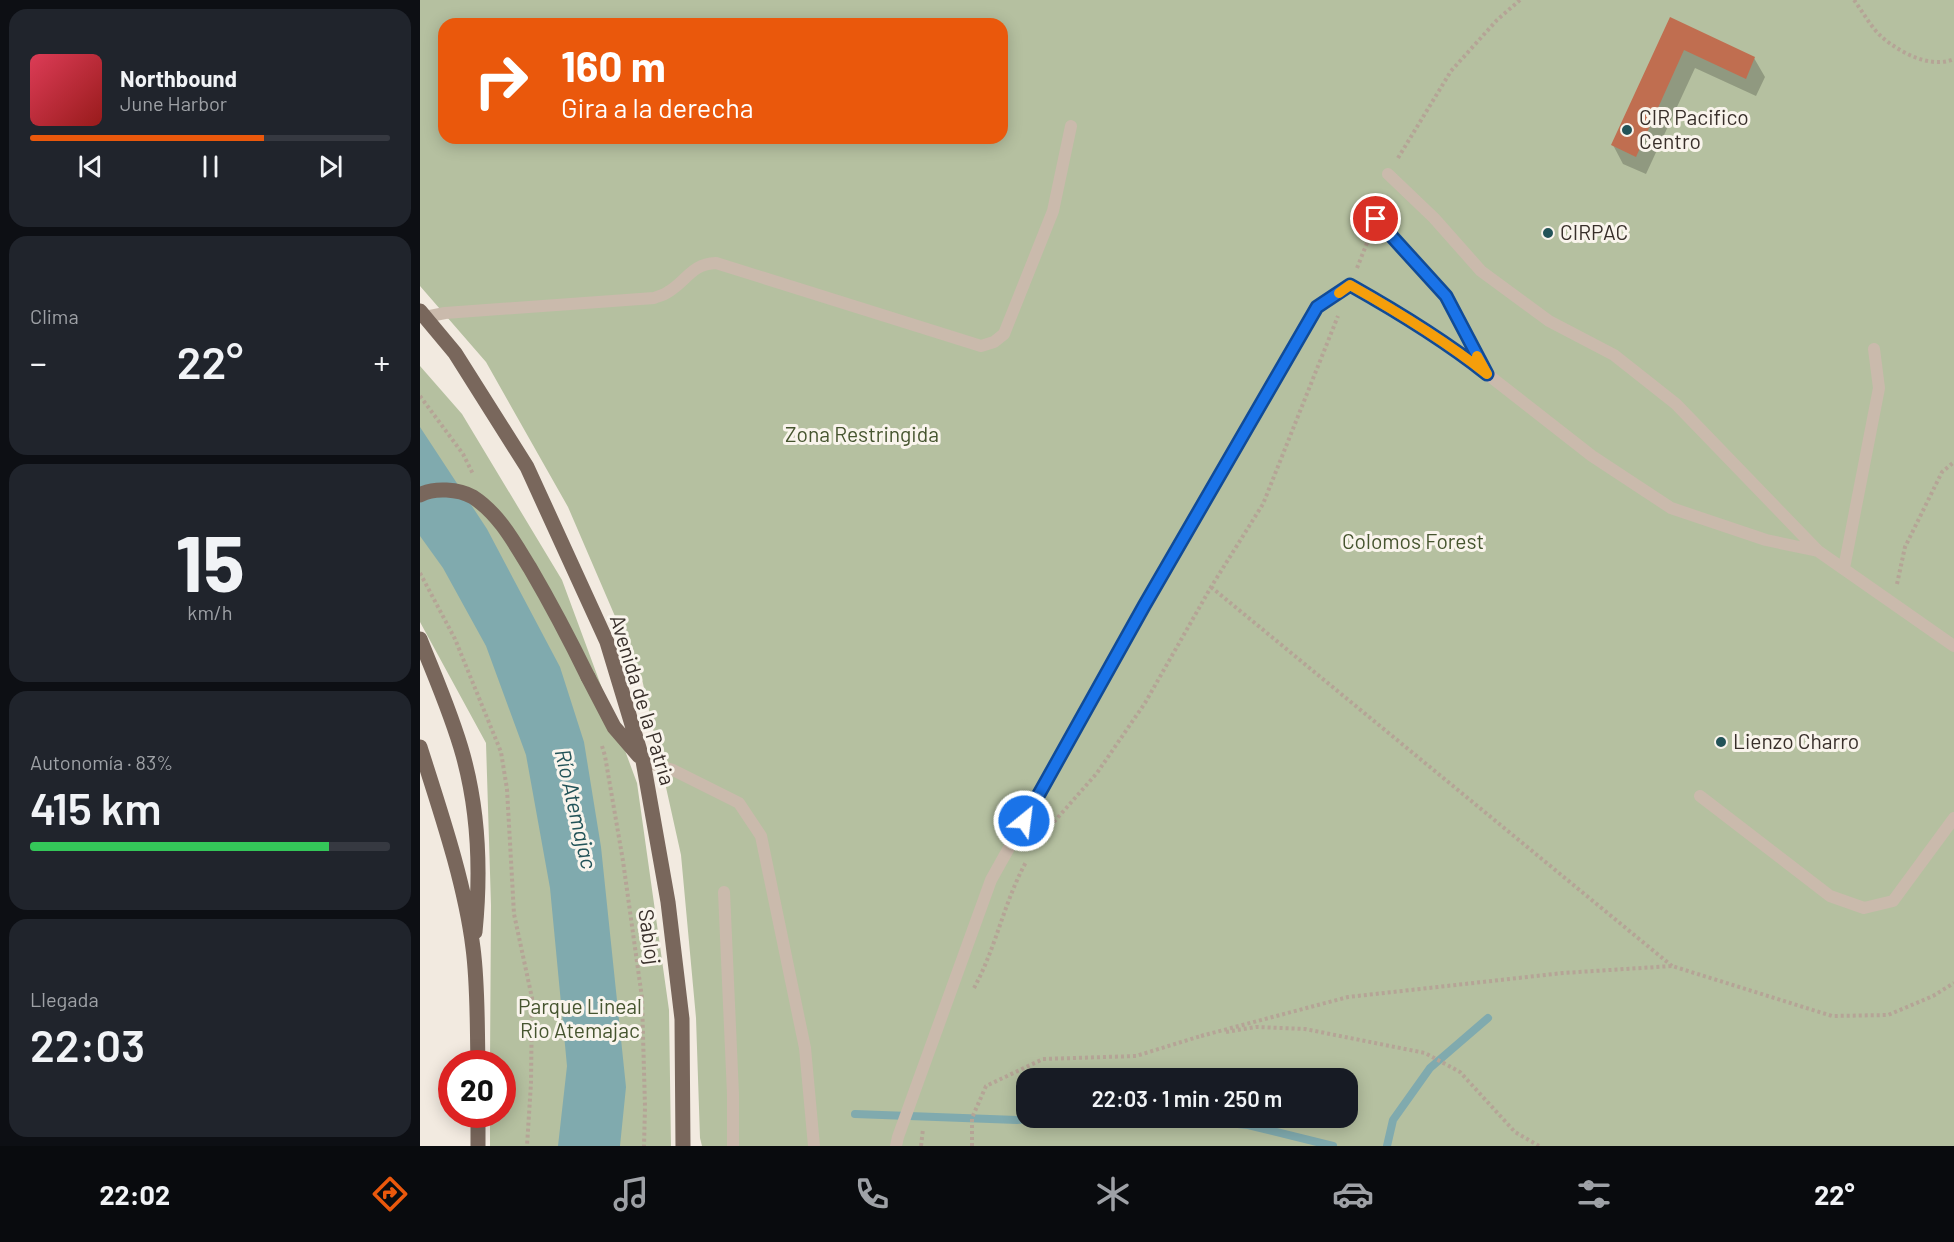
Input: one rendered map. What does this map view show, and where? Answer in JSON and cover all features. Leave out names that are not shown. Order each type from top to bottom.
[{"type":"main road","name":"Avenida de la Patria","points":[[422,314],[455,353],[527,467],[607,642],[643,761],[668,902],[682,1019],[683,1146]]},
{"type":"main road","points":[[420,495],[425,492],[449,490],[471,496],[490,511],[509,534],[537,580],[614,727],[643,761]]},
{"type":"main road","points":[[420,639],[462,754],[473,802],[479,850],[478,898],[473,947],[477,1050]]},
{"type":"main road","points":[[420,747],[442,815],[473,947]]},
{"type":"main road","points":[[478,1128],[478,1146]]},
{"type":"lane","points":[[422,314],[654,298],[668,292],[704,264],[716,263],[981,346],[994,342],[1004,334],[1053,211],[1071,126]]},
{"type":"lane","points":[[1388,174],[1434,218],[1481,271],[1549,321],[1614,355],[1676,404],[1818,551],[1954,645]]},
{"type":"lane","points":[[1376,219],[1446,296],[1487,374]]},
{"type":"lane","points":[[896,1146],[991,880],[1144,606],[1317,307],[1350,285],[1455,349],[1592,456],[1671,508],[1766,540],[1818,551]]},
{"type":"lane","points":[[1844,568],[1879,388],[1874,349]]},
{"type":"lane","points":[[643,761],[673,770],[739,802],[761,836],[805,1048],[814,1146]]},
{"type":"lane","points":[[1700,796],[1830,896],[1864,908],[1893,901],[1954,818]]},
{"type":"lane","points":[[724,892],[733,1095],[733,1146]]},
{"type":"path","points":[[1388,174],[1451,71],[1497,20],[1520,0]]},
{"type":"path","points":[[1854,0],[1882,38],[1914,58],[1946,63],[1954,59]]},
{"type":"path","points":[[1033,848],[1038,838],[1097,773],[1145,703],[1211,587],[1263,504],[1376,219]]},
{"type":"path","points":[[1893,603],[1905,547],[1942,472],[1954,462]]},
{"type":"path","points":[[420,573],[455,639],[501,752],[507,789],[514,914],[532,998],[531,1083],[527,1146]]},
{"type":"path","points":[[1211,587],[1672,966]]},
{"type":"path","name":"Sabloj","points":[[601,745],[606,756],[623,861],[642,999],[644,1146]]},
{"type":"path","points":[[973,989],[985,969],[1018,877],[1028,858]]},
{"type":"path","points":[[972,1146],[972,1118],[986,1086],[1043,1059],[1136,1056],[1348,997],[1563,973],[1672,966],[1832,1016],[1888,1015],[1933,996],[1954,983]]},
{"type":"path","points":[[1202,1036],[1256,1026],[1305,1029],[1425,1053],[1460,1072],[1515,1132],[1539,1146]]},
{"type":"path","points":[[921,1146],[924,1126]]},
{"type":"green space","name":"Colomos Forest","points":[[420,0],[1954,0],[1954,1146],[702,1146],[696,1018],[681,855],[642,679],[568,507],[486,362],[420,286]]},
{"type":"green space","name":"Parque Lineal Rio Atemajac","points":[[420,366],[462,414],[562,580],[637,783],[669,1010],[671,1146],[490,1146],[490,1128],[516,1128],[516,1050],[490,1050],[491,905],[486,743],[420,622]]},
{"type":"water","name":"Río Atemajac","points":[[420,427],[487,529],[560,667],[584,742],[601,847],[626,1087],[620,1146],[558,1146],[567,1066],[550,888],[526,755],[486,646],[443,568],[420,536]]},
{"type":"building","points":[[1670,17],[1755,57],[1746,79],[1684,50],[1636,157],[1611,145]]},
{"type":"waterway","points":[[1387,1146],[1393,1120],[1430,1068],[1488,1018]]},
{"type":"waterway","points":[[855,1114],[1016,1120]]},
{"type":"waterway","points":[[1260,1128],[1333,1146]]},
{"type":"slow traffic","points":[[1339,293],[1350,285],[1455,349],[1487,374],[1477,356]]},
{"type":"place","name":"CIR Pacifico Centro","points":[[1627,130]]},
{"type":"place","name":"CIRPAC","points":[[1548,233]]},
{"type":"place","name":"Lienzo Charro","points":[[1721,742]]},
{"type":"route","points":[[1024,821],[1144,606],[1317,307],[1350,285],[1455,349],[1487,374],[1446,296],[1376,219]]},
{"type":"park label","name":"Zona Restringida","points":[[862,435]]}]
